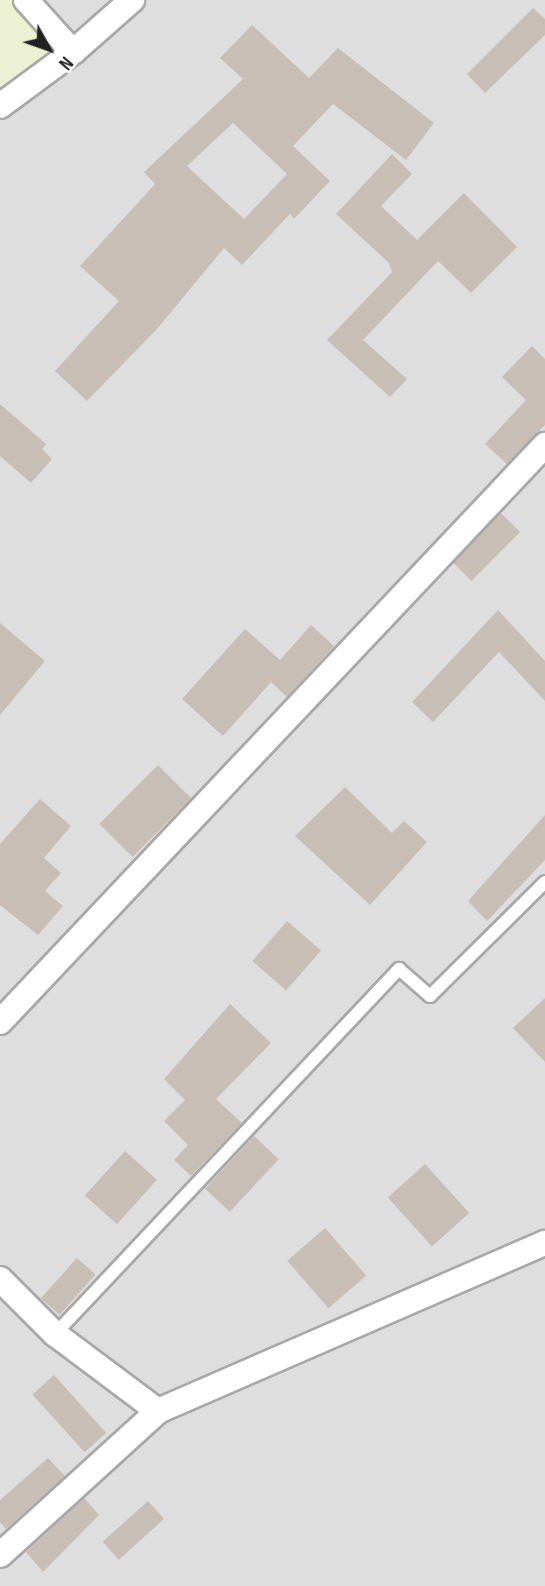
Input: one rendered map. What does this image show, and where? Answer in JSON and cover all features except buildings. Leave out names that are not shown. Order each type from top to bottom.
[{"type":"street","points":[[26,0],[73,52]]},
{"type":"street","points":[[0,106],[73,52],[132,0]]},
{"type":"street","points":[[0,1022],[545,445]]},
{"type":"street","points":[[0,1555],[158,1411],[545,1242]]},
{"type":"street","points":[[0,1279],[55,1334],[158,1411]]},
{"type":"lane","points":[[55,1334],[399,969],[430,996],[545,882]]},
{"type":"shaded area","points":[[26,0],[545,0],[545,1586],[0,1586],[0,106]]},
{"type":"green space","points":[[0,0],[26,0],[73,52],[0,106]]}]
